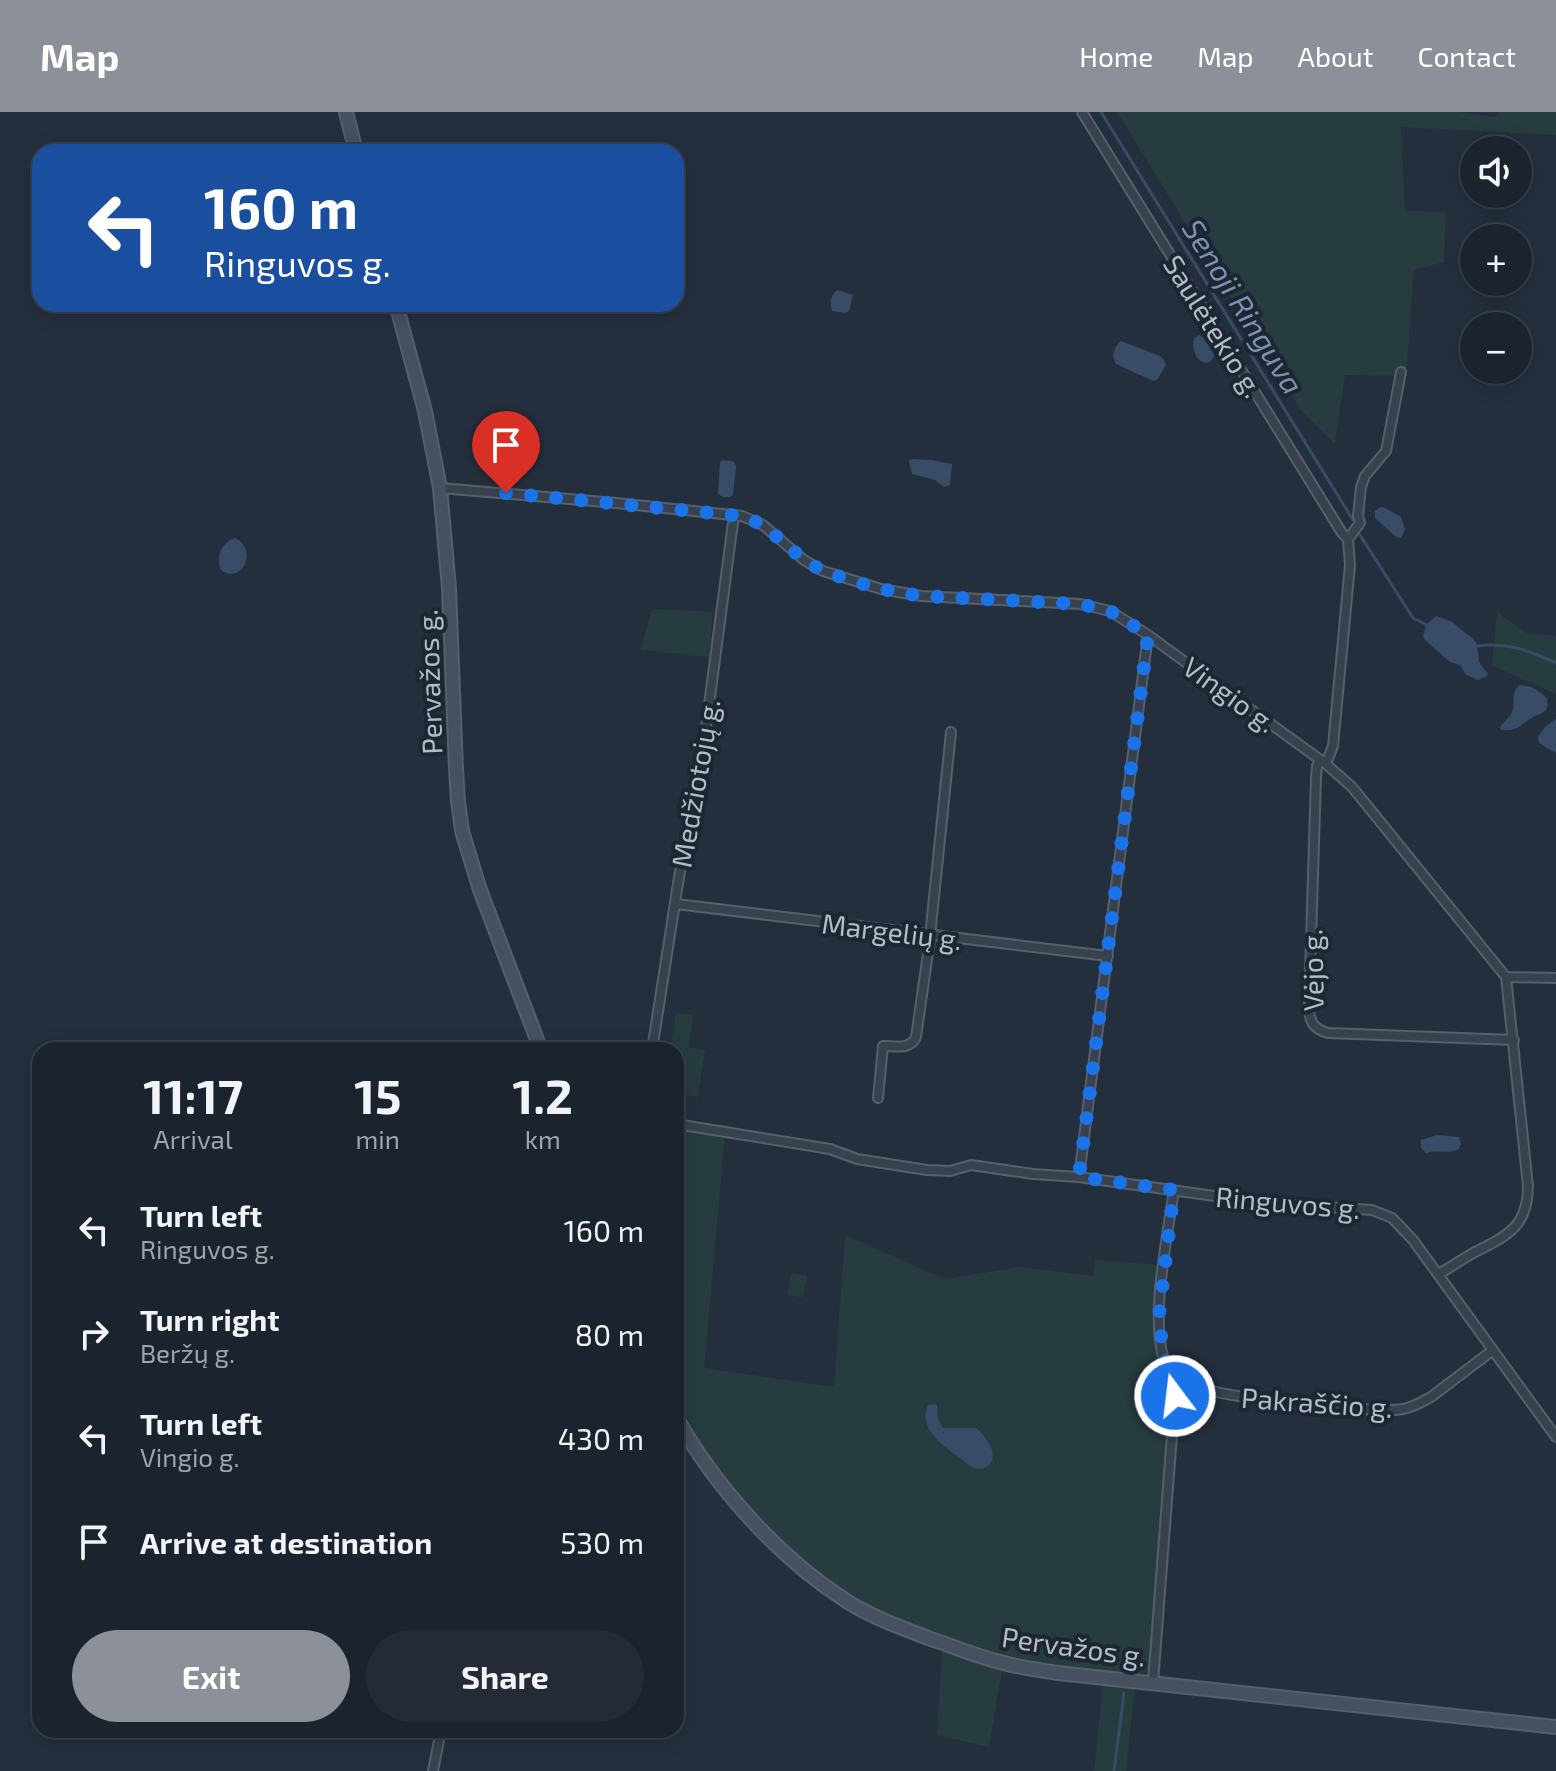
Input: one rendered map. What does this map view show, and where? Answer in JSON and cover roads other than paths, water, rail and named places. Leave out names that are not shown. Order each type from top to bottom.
[{"type":"main road","points":[[346,112],[354,144]]},
{"type":"main road","name":"Pervažos g.","points":[[398,312],[429,426],[440,488],[449,575],[456,769],[462,831],[480,890],[538,1042]]},
{"type":"main road","name":"Pervažos g.","points":[[684,1431],[714,1476],[742,1508],[812,1577],[838,1596],[896,1626],[1005,1664],[1058,1673],[1556,1727]]},
{"type":"street","name":"Saulėtekio g.","points":[[1082,112],[1348,539]]},
{"type":"street","points":[[1323,762],[1333,746],[1350,565],[1348,539],[1360,523],[1360,497],[1365,476],[1386,451],[1401,372]]},
{"type":"street","name":"Vingio g.","points":[[440,488],[734,515],[753,519],[763,525],[804,560],[823,571],[881,589],[921,596],[1080,604],[1110,611],[1323,762],[1352,787],[1506,977]]},
{"type":"street","name":"Medžiotojų g.","points":[[653,1042],[679,877],[702,758],[734,515]]},
{"type":"street","points":[[1079,1177],[1148,635]]},
{"type":"street","points":[[878,1098],[883,1046],[907,1046],[916,1037],[929,946],[951,732]]},
{"type":"street","name":"Vėjo g.","points":[[1323,762],[1317,766],[1316,777],[1311,904],[1311,1022],[1328,1033],[1514,1040]]},
{"type":"street","name":"Margelių g.","points":[[676,904],[1108,956]]},
{"type":"street","points":[[1439,1274],[1509,1233],[1522,1219],[1526,1209],[1528,1186],[1506,977],[1556,978]]},
{"type":"street","name":"Ringuvos g.","points":[[684,1125],[830,1149],[857,1159],[927,1170],[950,1171],[971,1165],[1264,1203],[1372,1210],[1392,1218],[1402,1227],[1556,1437]]},
{"type":"street","points":[[1153,1682],[1175,1396],[1162,1346],[1159,1315],[1174,1190]]},
{"type":"street","name":"Pakraščio g.","points":[[1169,1370],[1189,1387],[1252,1399],[1384,1410],[1421,1403],[1493,1350]]},
{"type":"street","points":[[1175,1396],[1189,1387]]},
{"type":"street","points":[[433,1771],[439,1738]]},
{"type":"water","points":[[838,290],[853,295],[849,311],[845,313],[832,311],[831,299]]},
{"type":"water","points":[[1199,335],[1209,342],[1214,356],[1207,363],[1197,358],[1194,350],[1194,338]]},
{"type":"water","points":[[1121,341],[1164,360],[1166,365],[1157,380],[1116,364],[1114,352]]},
{"type":"water","points":[[722,460],[733,461],[736,466],[733,495],[730,497],[718,494]]},
{"type":"water","points":[[909,460],[952,464],[950,485],[944,487],[935,480],[912,474]]},
{"type":"water","points":[[1380,507],[1401,517],[1405,529],[1401,538],[1375,518],[1375,511]]},
{"type":"water","points":[[235,538],[242,543],[247,557],[241,570],[229,574],[221,570],[219,555],[223,546]]},
{"type":"water","points":[[1436,616],[1452,622],[1472,638],[1477,644],[1479,662],[1487,676],[1478,680],[1466,675],[1460,665],[1450,662],[1425,640],[1426,625]]},
{"type":"water","points":[[1519,685],[1544,695],[1547,708],[1518,727],[1501,730],[1512,712]]},
{"type":"water","points":[[1556,719],[1556,753],[1539,743],[1538,737]]},
{"type":"water","points":[[1437,1135],[1459,1137],[1459,1149],[1426,1153],[1421,1148],[1421,1140]]},
{"type":"water","points":[[935,1404],[943,1428],[976,1428],[983,1435],[993,1456],[989,1465],[980,1469],[973,1467],[934,1436],[925,1413],[928,1405]]},
{"type":"waterway","name":"Senoji Ringuva","points":[[1101,112],[1353,520]]},
{"type":"waterway","name":"Senoji Ringuva","points":[[1360,535],[1413,618],[1429,626]]},
{"type":"waterway","name":"Senoji Ringuva","points":[[1476,646],[1517,648],[1556,663]]},
{"type":"waterway","points":[[1114,1771],[1124,1693]]}]
